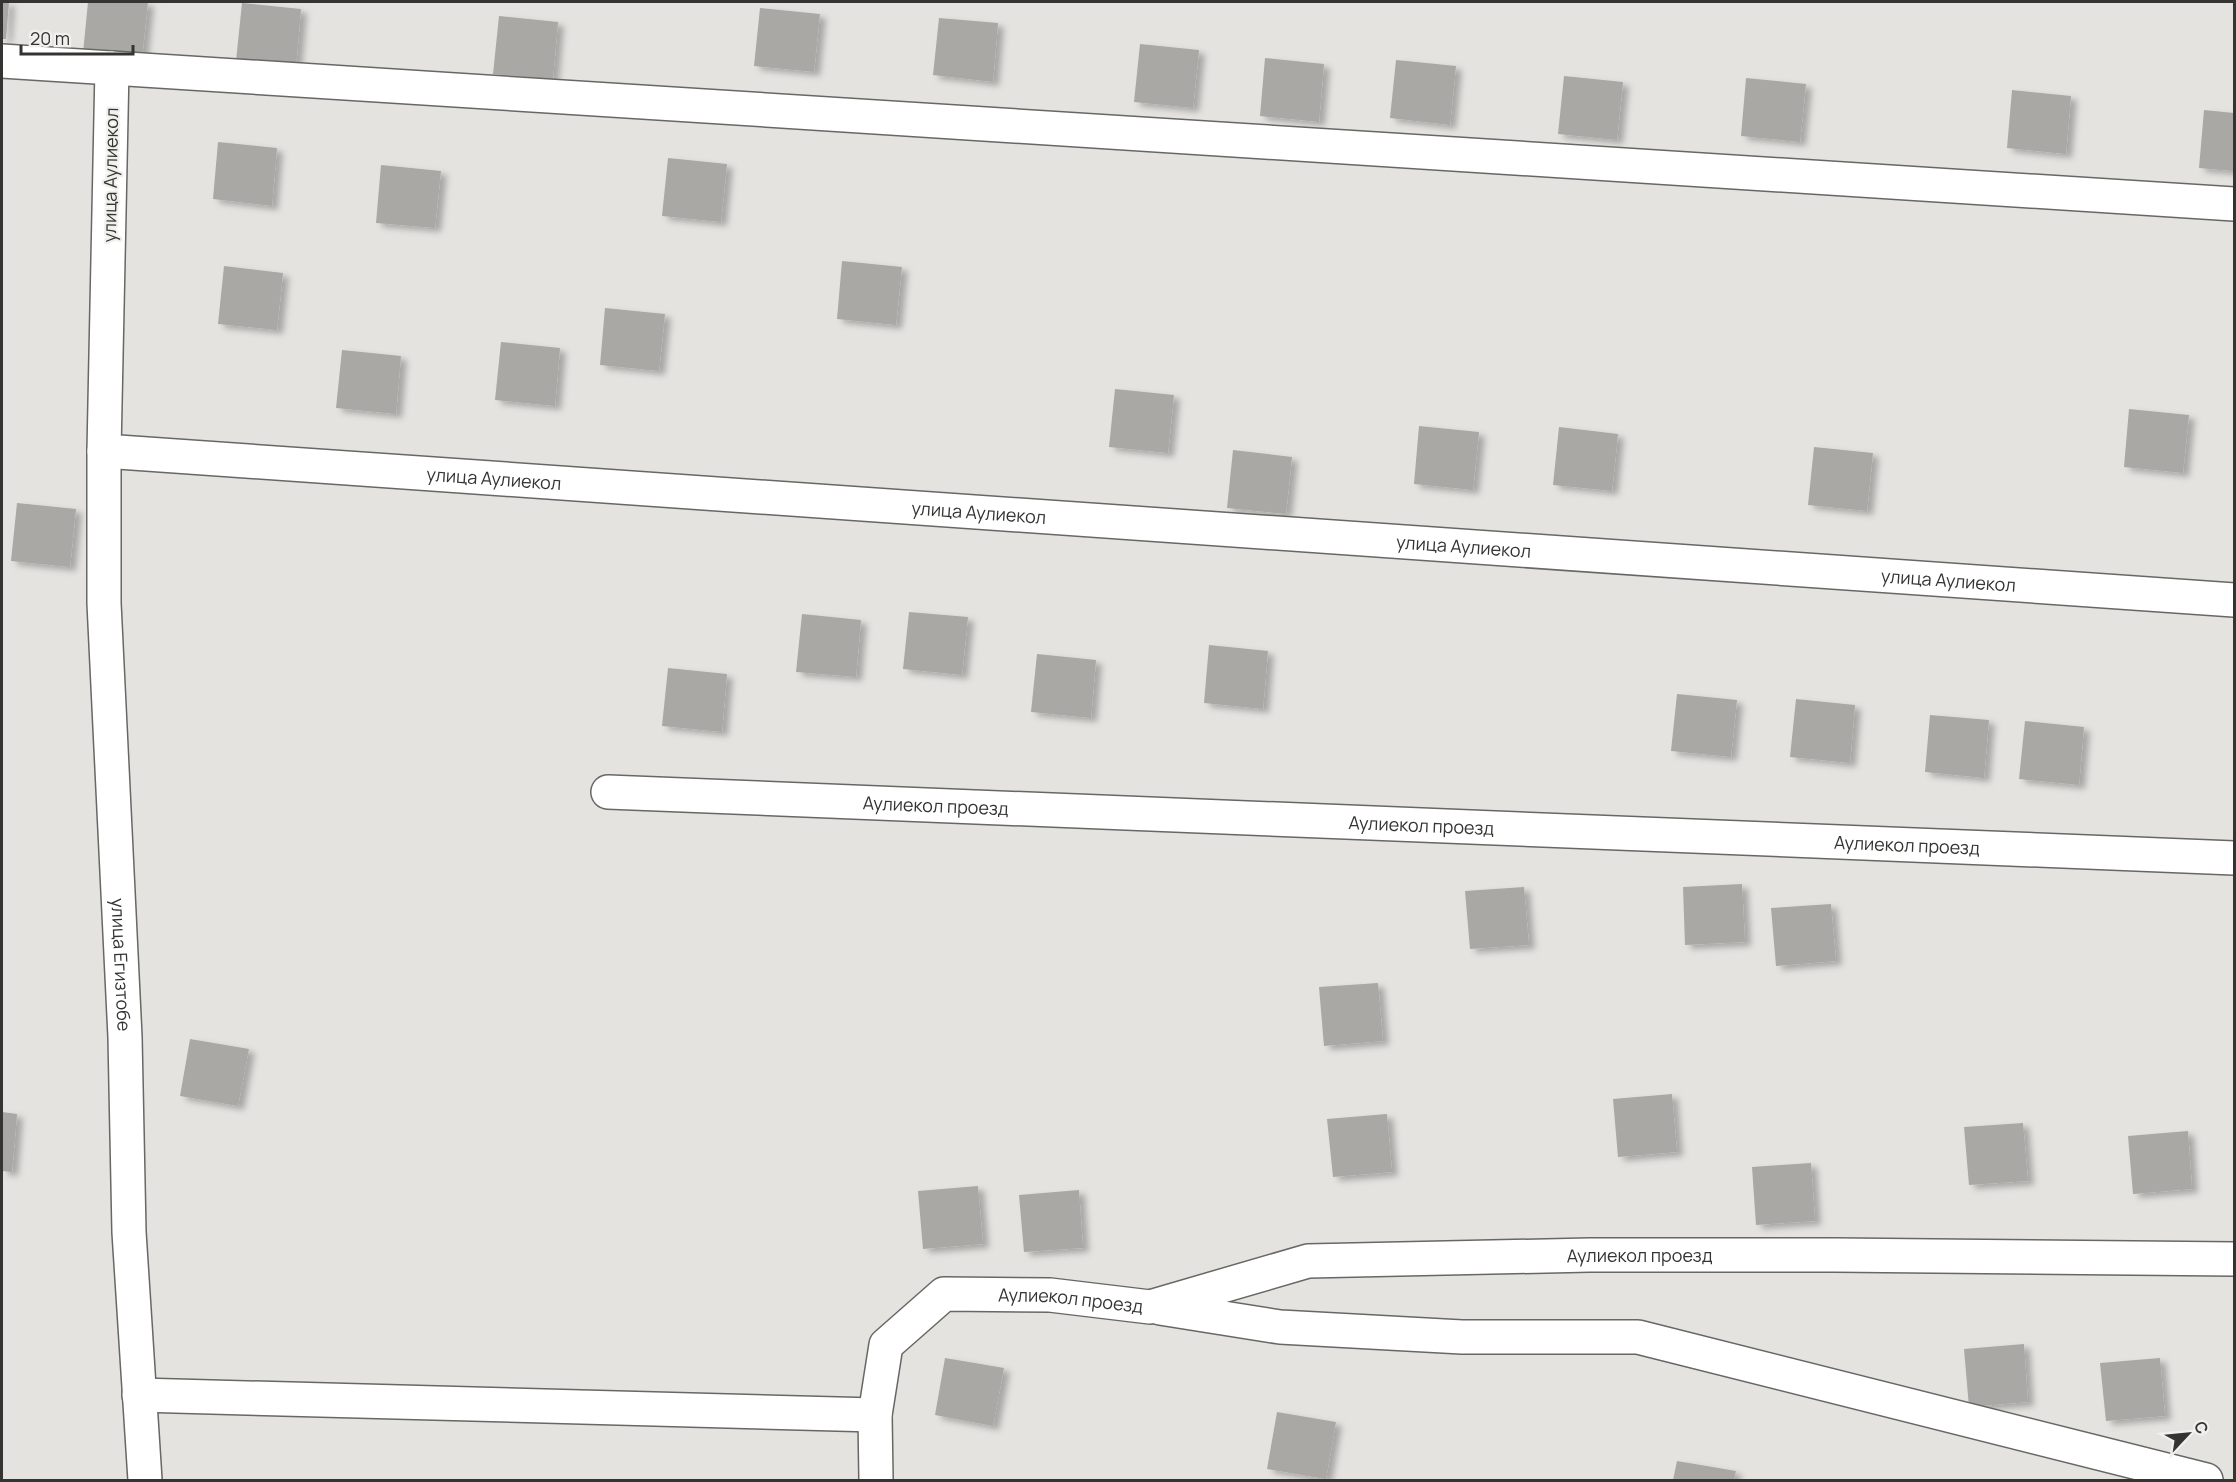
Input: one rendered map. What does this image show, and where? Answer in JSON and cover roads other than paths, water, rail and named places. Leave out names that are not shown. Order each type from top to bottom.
[{"type":"street","points":[[2,61],[2235,204]]},
{"type":"street","name":"улица Аулиекол","points":[[112,68],[104,451],[2235,600]]},
{"type":"street","name":"улица Егизтобе","points":[[104,451],[104,603],[124,1025],[129,1232],[145,1480]]},
{"type":"street","name":"Аулиекол проезд","points":[[608,792],[2235,858]]},
{"type":"street","name":"Аулиекол проезд","points":[[876,1480],[875,1415],[886,1345],[944,1294],[1050,1295],[1150,1307],[1308,1261],[1625,1255],[2235,1259]]},
{"type":"street","points":[[1150,1307],[1280,1327],[1462,1337],[1638,1337],[2206,1480]]},
{"type":"street","points":[[139,1395],[875,1415]]}]
